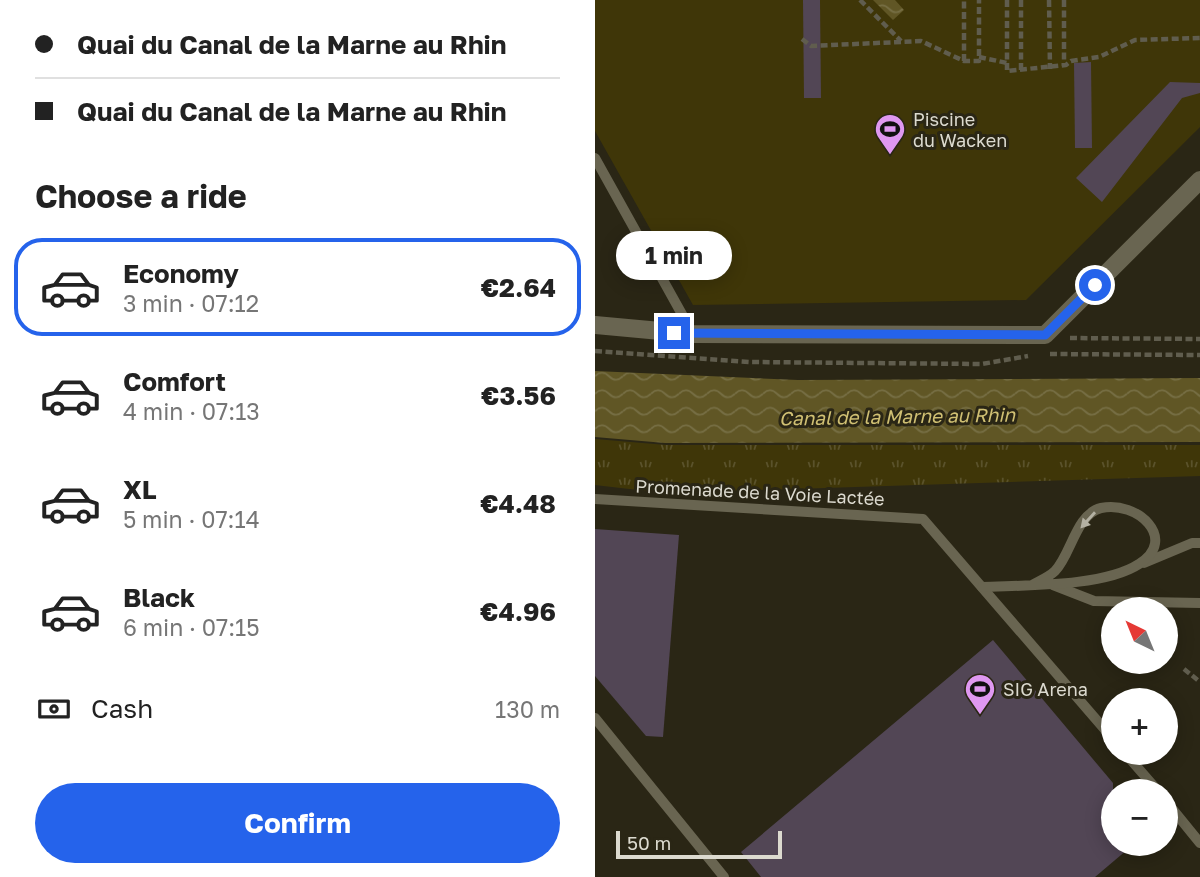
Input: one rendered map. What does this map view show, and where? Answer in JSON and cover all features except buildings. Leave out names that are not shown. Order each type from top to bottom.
[{"type":"street","points":[[595,325],[693,334],[1045,335],[1200,180]]},
{"type":"lane","points":[[595,158],[693,334]]},
{"type":"lane","name":"Promenade de la Voie Lactée","points":[[595,499],[923,519],[982,587]]},
{"type":"lane","points":[[1032,585],[1055,571],[1087,518],[1100,508],[1128,508],[1148,520],[1155,533],[1152,551],[1139,564]]},
{"type":"lane","points":[[982,587],[1075,582],[1139,564],[1192,543],[1200,543]]},
{"type":"lane","points":[[1050,584],[1094,601],[1200,603]]},
{"type":"lane","points":[[982,587],[1101,725]]},
{"type":"lane","points":[[595,718],[653,793],[724,877]]},
{"type":"lane","points":[[1135,765],[1148,779]]},
{"type":"lane","points":[[1178,816],[1200,843]]},
{"type":"path","points":[[860,0],[902,41]]},
{"type":"path","points":[[964,0],[964,61]]},
{"type":"path","points":[[802,39],[811,46],[921,41],[964,61],[979,61],[979,0]]},
{"type":"path","points":[[1007,0],[1007,71],[1064,66],[1072,61],[1099,57],[1135,40],[1200,38]]},
{"type":"path","points":[[1021,0],[1021,71]]},
{"type":"path","points":[[1049,0],[1050,69]]},
{"type":"path","points":[[1064,0],[1064,66]]},
{"type":"path","points":[[979,57],[1007,63]]},
{"type":"path","points":[[1045,335],[1056,338],[1200,339]]},
{"type":"path","points":[[595,351],[750,362],[982,364],[1058,354],[1200,355]]},
{"type":"path","points":[[1184,669],[1200,682]]},
{"type":"green space","name":"Piscine du Wacken","points":[[595,0],[1200,0],[1200,127],[1026,300],[693,305],[595,131]]},
{"type":"green space","points":[[595,439],[666,445],[1200,445],[1200,476],[664,493],[595,485]]},
{"type":"water","points":[[873,0],[895,0],[904,10],[893,20]]},
{"type":"water","name":"Canal de la Marne au Rhin","points":[[595,371],[798,380],[1200,378],[1200,442],[665,443],[595,437]]},
{"type":"place","name":"Piscine du Wacken","points":[[890,156]]},
{"type":"place","name":"SIG Arena","points":[[980,716]]},
{"type":"route","points":[[674,333],[1045,335],[1095,285]]}]
